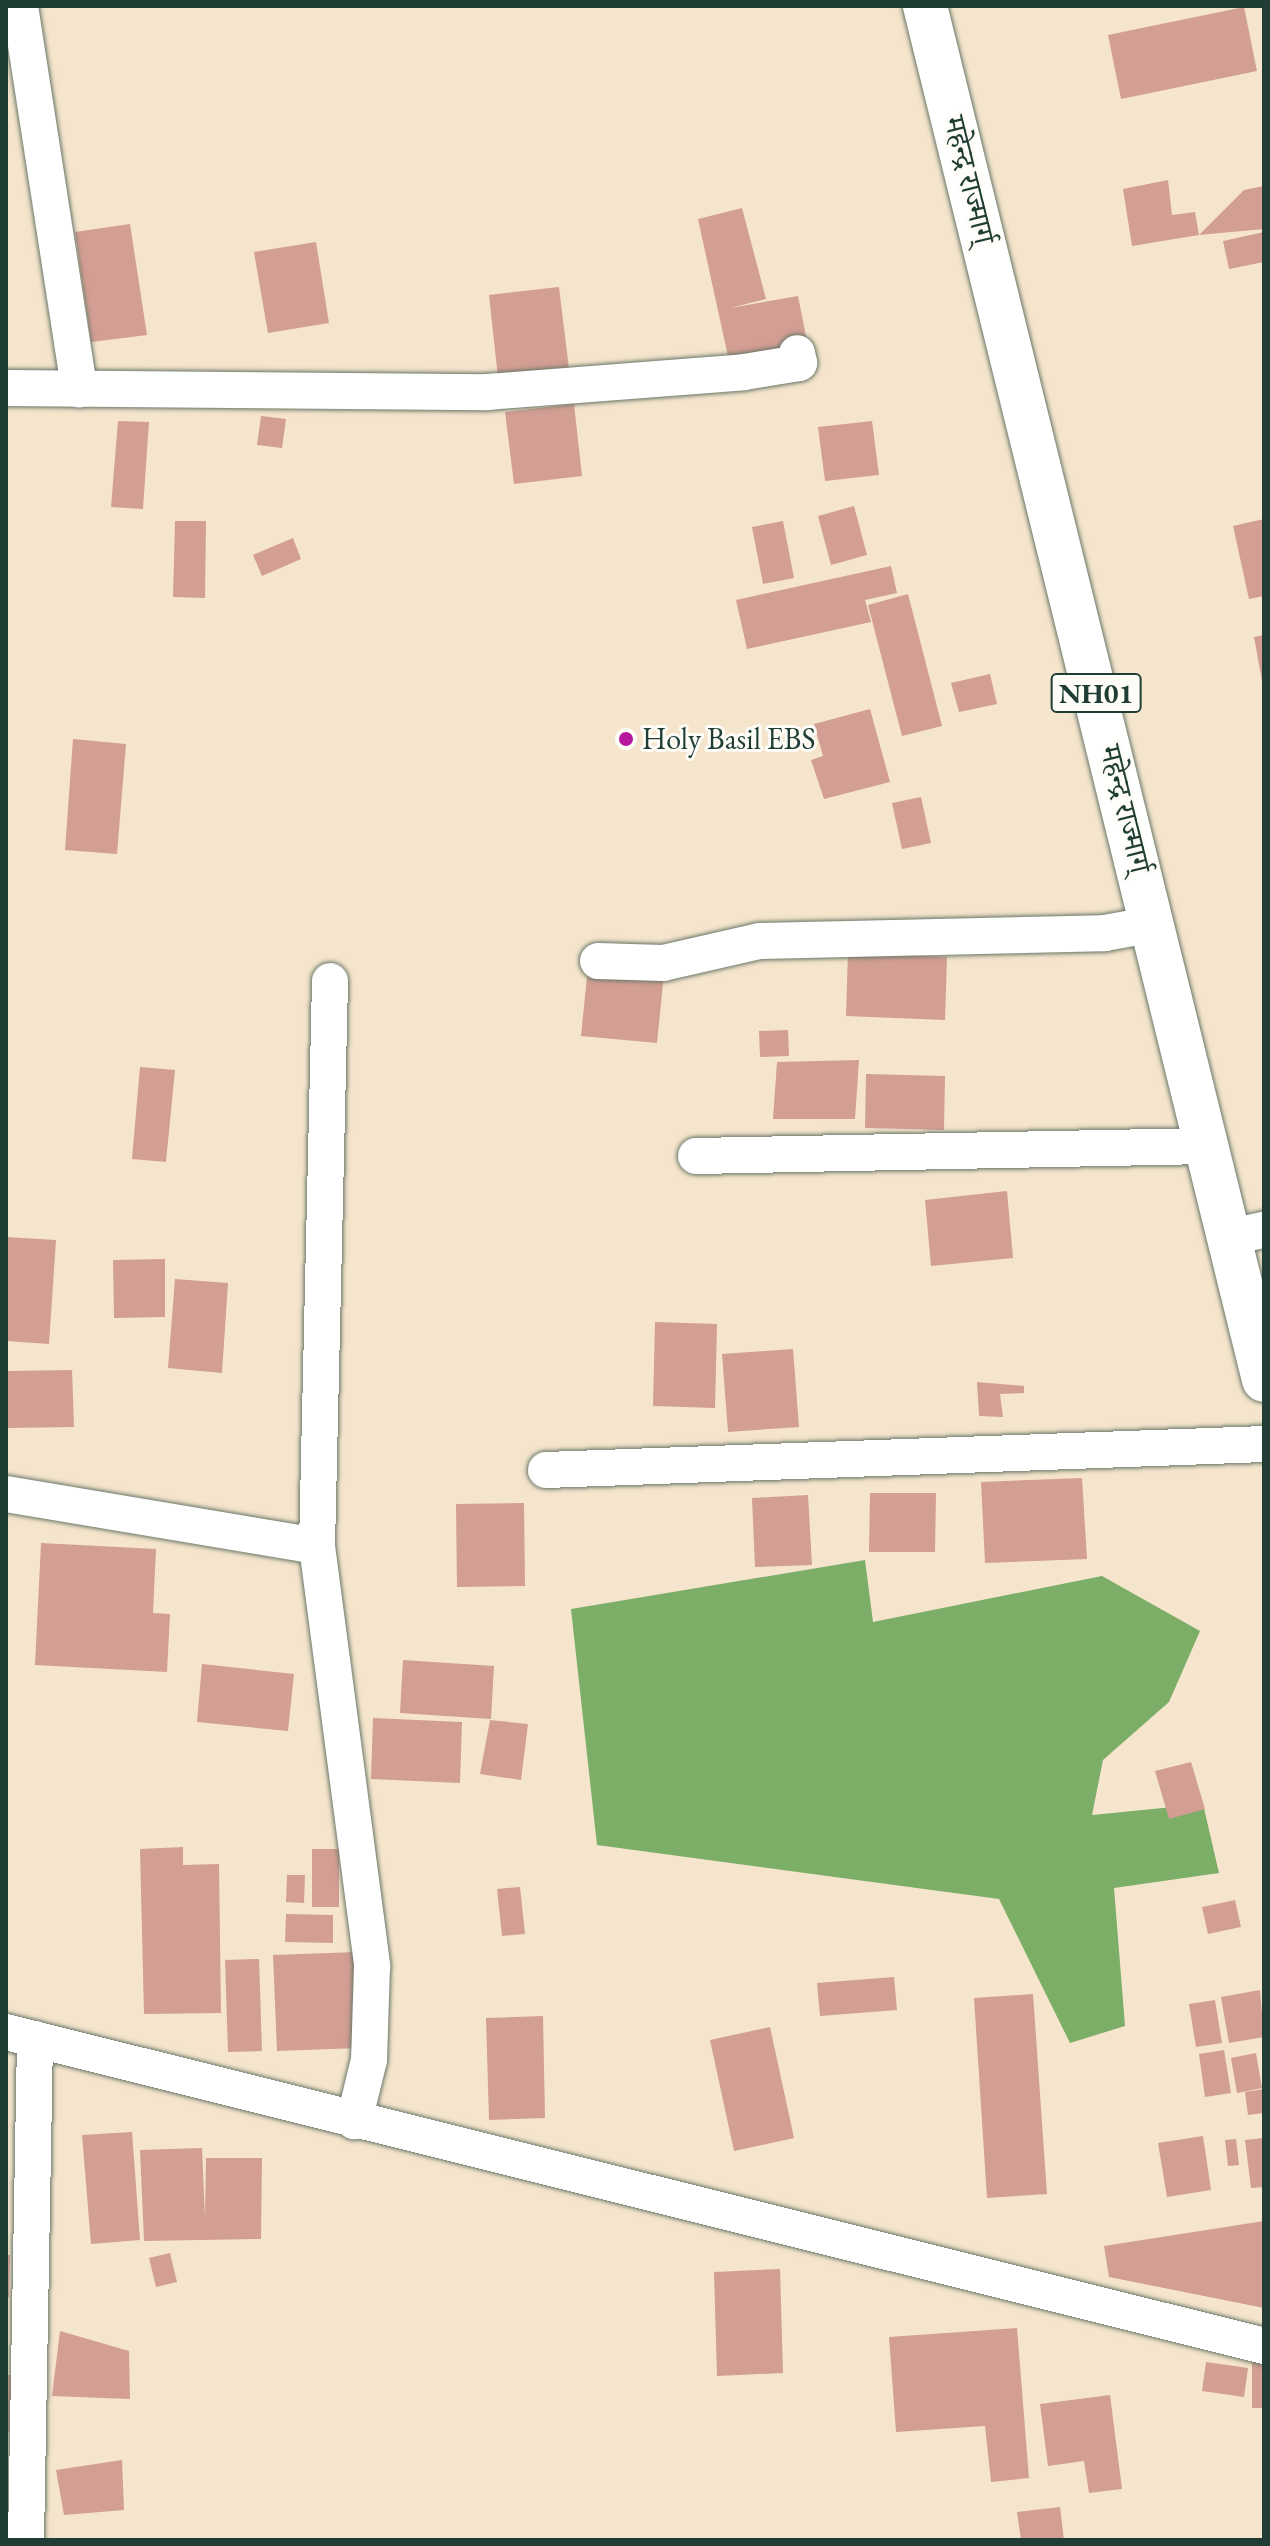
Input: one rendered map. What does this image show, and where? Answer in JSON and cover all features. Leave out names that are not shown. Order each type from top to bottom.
[{"type":"highway","name":"महेन्द्र राज्मार्ग्","points":[[925,6],[1207,1146],[1247,1233],[1264,1380]]},
{"type":"street","points":[[20,6],[79,389]]},
{"type":"street","points":[[6,388],[487,392],[744,372],[799,363],[797,353]]},
{"type":"street","points":[[598,961],[663,963],[760,941],[1105,933],[1154,924]]},
{"type":"street","points":[[330,981],[317,1546],[372,1966],[369,2060],[354,2121]]},
{"type":"street","points":[[696,1156],[1207,1146]]},
{"type":"street","points":[[546,1470],[1264,1444]]},
{"type":"street","points":[[6,1494],[317,1546]]},
{"type":"street","points":[[26,2540],[20,2035],[354,2121],[1264,2346]]},
{"type":"green space","points":[[865,1560],[873,1622],[1102,1576],[1200,1631],[1169,1702],[1103,1760],[1092,1815],[1203,1804],[1219,1873],[1114,1888],[1125,2026],[1070,2043],[999,1899],[597,1845],[571,1609]]},
{"type":"building","points":[[1244,7],[1257,71],[1121,99],[1108,35]]},
{"type":"building","points":[[1168,180],[1172,215],[1195,212],[1199,235],[1132,246],[1123,189]]},
{"type":"building","points":[[1264,186],[1264,229],[1199,235],[1244,190]]},
{"type":"building","points":[[742,208],[766,299],[730,308],[798,296],[808,346],[729,361],[698,219]]},
{"type":"building","points":[[130,224],[147,335],[91,342],[75,232]]},
{"type":"building","points":[[1264,232],[1264,262],[1229,269],[1223,241]]},
{"type":"building","points":[[316,242],[329,323],[268,333],[254,252]]},
{"type":"building","points":[[559,287],[569,369],[498,378],[489,295]]},
{"type":"building","points":[[574,404],[582,476],[514,484],[505,412]]},
{"type":"building","points":[[261,416],[286,419],[282,448],[257,445]]},
{"type":"building","points":[[118,421],[149,422],[143,509],[111,507]]},
{"type":"building","points":[[872,421],[879,475],[825,481],[818,427]]},
{"type":"building","points":[[854,506],[867,555],[831,565],[818,516]]},
{"type":"building","points":[[1264,519],[1264,596],[1249,599],[1233,526]]},
{"type":"building","points":[[175,521],[206,521],[205,598],[173,597]]},
{"type":"building","points":[[783,521],[794,578],[763,584],[752,527]]},
{"type":"building","points":[[293,538],[301,559],[262,576],[253,555]]},
{"type":"building","points":[[891,566],[897,593],[865,600],[871,622],[747,649],[736,600]]},
{"type":"building","points":[[908,594],[942,726],[902,736],[868,605]]},
{"type":"building","points":[[1264,635],[1264,681],[1262,681],[1254,637]]},
{"type":"building","points":[[990,674],[997,704],[959,712],[951,683]]},
{"type":"building","points":[[870,709],[890,782],[824,799],[811,760],[823,756],[814,724]]},
{"type":"building","points":[[73,739],[126,744],[117,854],[65,850]]},
{"type":"building","points":[[921,797],[931,843],[902,849],[892,803]]},
{"type":"building","points":[[848,953],[947,957],[945,1020],[846,1016]]},
{"type":"building","points":[[588,967],[664,974],[657,1043],[581,1036]]},
{"type":"building","points":[[788,1030],[789,1056],[760,1057],[759,1031]]},
{"type":"building","points":[[859,1060],[855,1119],[773,1119],[777,1062]]},
{"type":"building","points":[[140,1067],[175,1070],[166,1162],[132,1159]]},
{"type":"building","points":[[866,1074],[945,1076],[944,1130],[865,1128]]},
{"type":"building","points":[[1007,1191],[1013,1258],[931,1266],[925,1200]]},
{"type":"building","points":[[6,1237],[56,1240],[49,1344],[6,1341]]},
{"type":"building","points":[[165,1259],[165,1317],[114,1318],[113,1260]]},
{"type":"building","points":[[175,1279],[228,1283],[222,1373],[168,1368]]},
{"type":"building","points":[[655,1322],[717,1324],[715,1408],[653,1406]]},
{"type":"building","points":[[793,1349],[799,1427],[728,1432],[722,1354]]},
{"type":"building","points":[[72,1370],[74,1427],[8,1428],[7,1371]]},
{"type":"building","points":[[977,1382],[1024,1386],[1024,1393],[1000,1394],[1003,1417],[979,1416]]},
{"type":"building","points":[[1082,1478],[1087,1559],[985,1563],[981,1482]]},
{"type":"building","points":[[870,1493],[936,1493],[935,1552],[869,1552]]},
{"type":"building","points":[[808,1495],[812,1565],[755,1567],[752,1498]]},
{"type":"building","points":[[524,1503],[525,1586],[457,1587],[456,1504]]},
{"type":"building","points":[[41,1543],[156,1549],[153,1613],[170,1614],[167,1672],[35,1665]]},
{"type":"building","points":[[403,1660],[494,1666],[491,1719],[400,1713]]},
{"type":"building","points":[[202,1664],[294,1674],[288,1731],[197,1722]]},
{"type":"building","points":[[373,1718],[462,1722],[460,1783],[371,1779]]},
{"type":"building","points":[[490,1720],[528,1724],[521,1780],[480,1774]]},
{"type":"building","points":[[1191,1762],[1205,1809],[1169,1819],[1155,1771]]},
{"type":"building","points":[[183,1847],[183,1865],[219,1864],[221,2013],[144,2014],[140,1849]]},
{"type":"building","points":[[312,1849],[339,1849],[339,1907],[312,1907]]},
{"type":"building","points":[[287,1875],[305,1875],[304,1903],[286,1902]]},
{"type":"building","points":[[520,1887],[525,1934],[502,1936],[497,1889]]},
{"type":"building","points":[[1235,1900],[1241,1927],[1208,1934],[1202,1907]]},
{"type":"building","points":[[286,1914],[333,1915],[333,1943],[285,1942]]},
{"type":"building","points":[[356,1952],[359,2048],[277,2051],[273,1955]]},
{"type":"building","points":[[259,1959],[262,2051],[228,2052],[225,1960]]},
{"type":"building","points":[[894,1977],[897,2010],[820,2016],[817,1983]]},
{"type":"building","points":[[1260,1990],[1264,2037],[1229,2043],[1221,1997]]},
{"type":"building","points":[[1033,1994],[1047,2194],[987,2198],[974,1998]]},
{"type":"building","points":[[1215,2000],[1222,2043],[1196,2047],[1189,2004]]},
{"type":"building","points":[[543,2016],[545,2118],[489,2120],[486,2018]]},
{"type":"building","points":[[770,2027],[794,2138],[734,2151],[710,2040]]},
{"type":"building","points":[[1224,2050],[1231,2093],[1205,2097],[1199,2054]]},
{"type":"building","points":[[1256,2053],[1262,2088],[1237,2093],[1231,2058]]},
{"type":"building","points":[[1264,2089],[1264,2113],[1248,2115],[1245,2092]]},
{"type":"building","points":[[132,2132],[140,2240],[91,2244],[82,2135]]},
{"type":"building","points":[[1203,2136],[1211,2190],[1167,2197],[1158,2143]]},
{"type":"building","points":[[1264,2138],[1264,2187],[1251,2188],[1245,2140]]},
{"type":"building","points":[[1236,2139],[1239,2165],[1228,2166],[1225,2140]]},
{"type":"building","points":[[202,2148],[205,2217],[206,2158],[262,2158],[261,2239],[144,2241],[140,2150]]},
{"type":"building","points":[[1264,2221],[1264,2308],[1109,2277],[1104,2246]]},
{"type":"building","points":[[170,2253],[177,2282],[156,2287],[149,2258]]},
{"type":"building","points":[[6,2255],[10,2255],[9,2297],[6,2297]]},
{"type":"building","points":[[780,2269],[783,2373],[717,2376],[714,2272]]},
{"type":"building","points":[[1017,2328],[1029,2478],[991,2482],[985,2426],[896,2432],[889,2337]]},
{"type":"building","points":[[60,2331],[129,2351],[130,2399],[52,2396]]},
{"type":"building","points":[[1252,2359],[1264,2359],[1264,2408],[1252,2408]]},
{"type":"building","points":[[1206,2362],[1248,2368],[1244,2397],[1202,2391]]},
{"type":"building","points":[[6,2375],[18,2375],[15,2432],[6,2432]]},
{"type":"building","points":[[1110,2395],[1122,2489],[1089,2493],[1084,2461],[1048,2466],[1040,2404]]},
{"type":"building","points":[[122,2460],[124,2510],[64,2515],[56,2470]]},
{"type":"building","points":[[1060,2507],[1064,2540],[1021,2540],[1017,2512]]},
{"type":"place","name":"Holy Basil EBS","points":[[626,739]]}]
